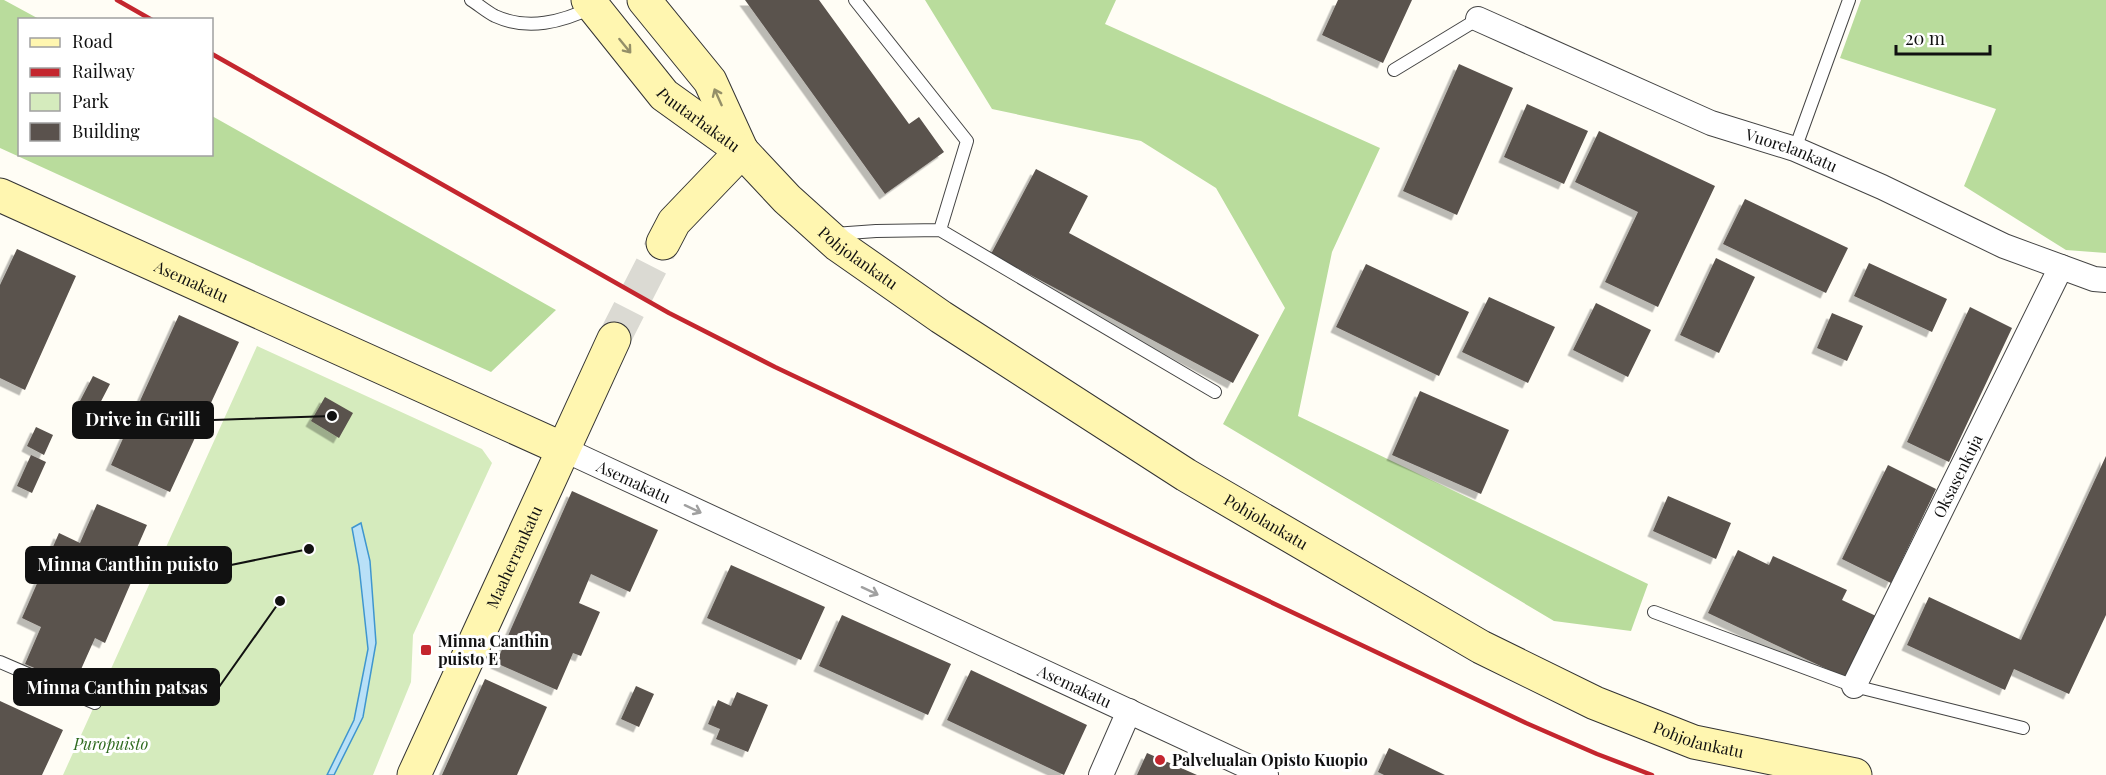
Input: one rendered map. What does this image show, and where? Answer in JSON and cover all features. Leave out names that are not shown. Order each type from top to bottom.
[{"type":"main road","name":"Puutarhakatu","points":[[644,0],[710,81],[742,151]]},
{"type":"main road","name":"Puutarhakatu","points":[[595,2],[664,95],[742,151]]},
{"type":"main road","name":"Pohjolankatu","points":[[742,151],[787,199],[838,245],[941,317],[1186,475],[1481,647],[1595,703],[1694,742],[1855,775]]},
{"type":"main road","points":[[663,243],[674,222],[742,151]]},
{"type":"main road","name":"Asemakatu","points":[[0,195],[563,449]]},
{"type":"main road","name":"Maaherrankatu","points":[[414,775],[614,339]]},
{"type":"street","name":"Vuorelankatu","points":[[1478,19],[1712,123],[1795,149],[1882,187],[2004,246],[2094,279],[2106,280]]},
{"type":"street","name":"Oksasenkuja","points":[[1854,686],[2061,267]]},
{"type":"street","name":"Asemakatu","points":[[563,449],[1266,775]]},
{"type":"street","points":[[1101,775],[1129,711]]},
{"type":"lane","points":[[471,0],[495,15],[527,24],[552,23],[576,15],[595,2]]},
{"type":"lane","points":[[855,0],[967,141],[940,230]]},
{"type":"lane","points":[[1795,149],[1849,0]]},
{"type":"lane","points":[[1394,70],[1478,19]]},
{"type":"lane","points":[[827,234],[940,230],[1215,392]]},
{"type":"lane","points":[[1654,612],[1854,686],[2023,728]]},
{"type":"lane","points":[[0,662],[95,703]]},
{"type":"green space","points":[[0,0],[4,0],[37,18],[18,18],[18,156],[213,156],[213,117],[556,310],[491,372],[0,148]]},
{"type":"green space","points":[[925,0],[1116,0],[1105,24],[1380,148],[1332,252],[1298,416],[1648,584],[1631,631],[1554,621],[1223,424],[1285,308],[1216,188],[1141,141],[992,109]]},
{"type":"green space","points":[[1861,0],[2106,0],[2106,253],[2066,250],[1964,186],[1996,109],[1840,58]]},
{"type":"green space","name":"Puropuisto","points":[[257,346],[482,449],[492,463],[413,635],[411,682],[373,775],[63,775]]},
{"type":"water","points":[[361,523],[370,561],[376,643],[363,717],[334,775],[327,775],[354,720],[368,649],[359,566],[352,528]]},
{"type":"building","points":[[745,0],[819,0],[909,124],[919,117],[944,152],[885,194]]},
{"type":"building","points":[[1338,0],[1412,0],[1383,63],[1322,35]]},
{"type":"building","points":[[1459,64],[1513,88],[1457,215],[1403,191]]},
{"type":"building","points":[[1527,104],[1588,131],[1564,184],[1504,157]]},
{"type":"building","points":[[1599,131],[1715,186],[1658,307],[1605,282],[1638,212],[1575,182]]},
{"type":"building","points":[[1036,169],[1088,196],[1069,233],[1259,335],[1233,383],[991,254]]},
{"type":"building","points":[[1745,199],[1848,248],[1826,293],[1723,244]]},
{"type":"building","points":[[17,249],[76,276],[25,390],[0,378],[0,285]]},
{"type":"building","points":[[1716,258],[1755,277],[1719,353],[1680,335]]},
{"type":"building","points":[[1869,263],[1947,299],[1932,332],[1854,296]]},
{"type":"building","points":[[1366,264],[1469,312],[1439,376],[1336,327]]},
{"type":"building","points":[[1489,297],[1555,327],[1528,383],[1462,352]]},
{"type":"building","points":[[1596,303],[1651,330],[1628,377],[1573,350]]},
{"type":"building","points":[[1970,307],[2012,328],[1949,462],[1907,442]]},
{"type":"building","points":[[1832,313],[1863,326],[1847,361],[1817,348]]},
{"type":"building","points":[[179,315],[239,342],[170,492],[111,465]]},
{"type":"building","points":[[93,376],[110,384],[97,409],[80,401]]},
{"type":"building","points":[[1420,391],[1509,430],[1481,494],[1392,455]]},
{"type":"building","points":[[325,397],[353,413],[339,438],[311,421]]},
{"type":"building","points":[[36,427],[53,435],[44,455],[27,446]]},
{"type":"building","points":[[31,455],[46,462],[32,493],[17,486]]},
{"type":"building","points":[[2106,456],[2106,615],[2069,694],[2014,669],[2005,690],[1907,645],[1929,597],[2021,640]]},
{"type":"building","points":[[1888,465],[1936,489],[1891,583],[1842,559]]},
{"type":"building","points":[[572,491],[658,530],[630,592],[591,574],[579,603],[600,612],[581,656],[573,653],[557,690],[496,663]]},
{"type":"building","points":[[1668,496],[1731,523],[1716,559],[1653,531]]},
{"type":"building","points":[[97,504],[147,525],[125,575],[133,578],[105,643],[95,638],[74,685],[25,664],[41,627],[22,618],[59,533],[80,543]]},
{"type":"building","points":[[1738,550],[1769,565],[1773,556],[1847,590],[1842,600],[1876,616],[1846,678],[1708,613]]},
{"type":"building","points":[[731,565],[825,607],[801,660],[707,618]]},
{"type":"building","points":[[842,615],[951,664],[928,715],[819,666]]},
{"type":"building","points":[[971,670],[1087,725],[1064,775],[947,720]]},
{"type":"building","points":[[485,679],[547,707],[517,775],[442,775]]},
{"type":"building","points":[[636,686],[654,694],[639,727],[621,719]]},
{"type":"building","points":[[737,692],[768,705],[748,752],[716,739],[720,729],[708,724],[718,700],[731,706]]},
{"type":"building","points":[[0,701],[63,730],[42,775],[0,775]]},
{"type":"building","points":[[1389,748],[1445,775],[1384,775],[1378,772]]},
{"type":"building","points":[[1147,753],[1197,775],[1137,775]]},
{"type":"tunnel","points":[[614,339],[663,243]]},
{"type":"railway","points":[[117,0],[148,18]]},
{"type":"railway","points":[[213,55],[669,313],[775,367],[1526,723],[1652,775]]},
{"type":"place","name":"Drive in Grilli","points":[[332,416]]},
{"type":"place","name":"Minna Canthin puisto","points":[[309,549]]},
{"type":"place","name":"Minna Canthin patsas","points":[[280,601]]},
{"type":"place","name":"Minna Canthin puisto E","points":[[426,650]]},
{"type":"place","name":"Palvelualan Opisto Kuopio","points":[[1160,760]]}]
